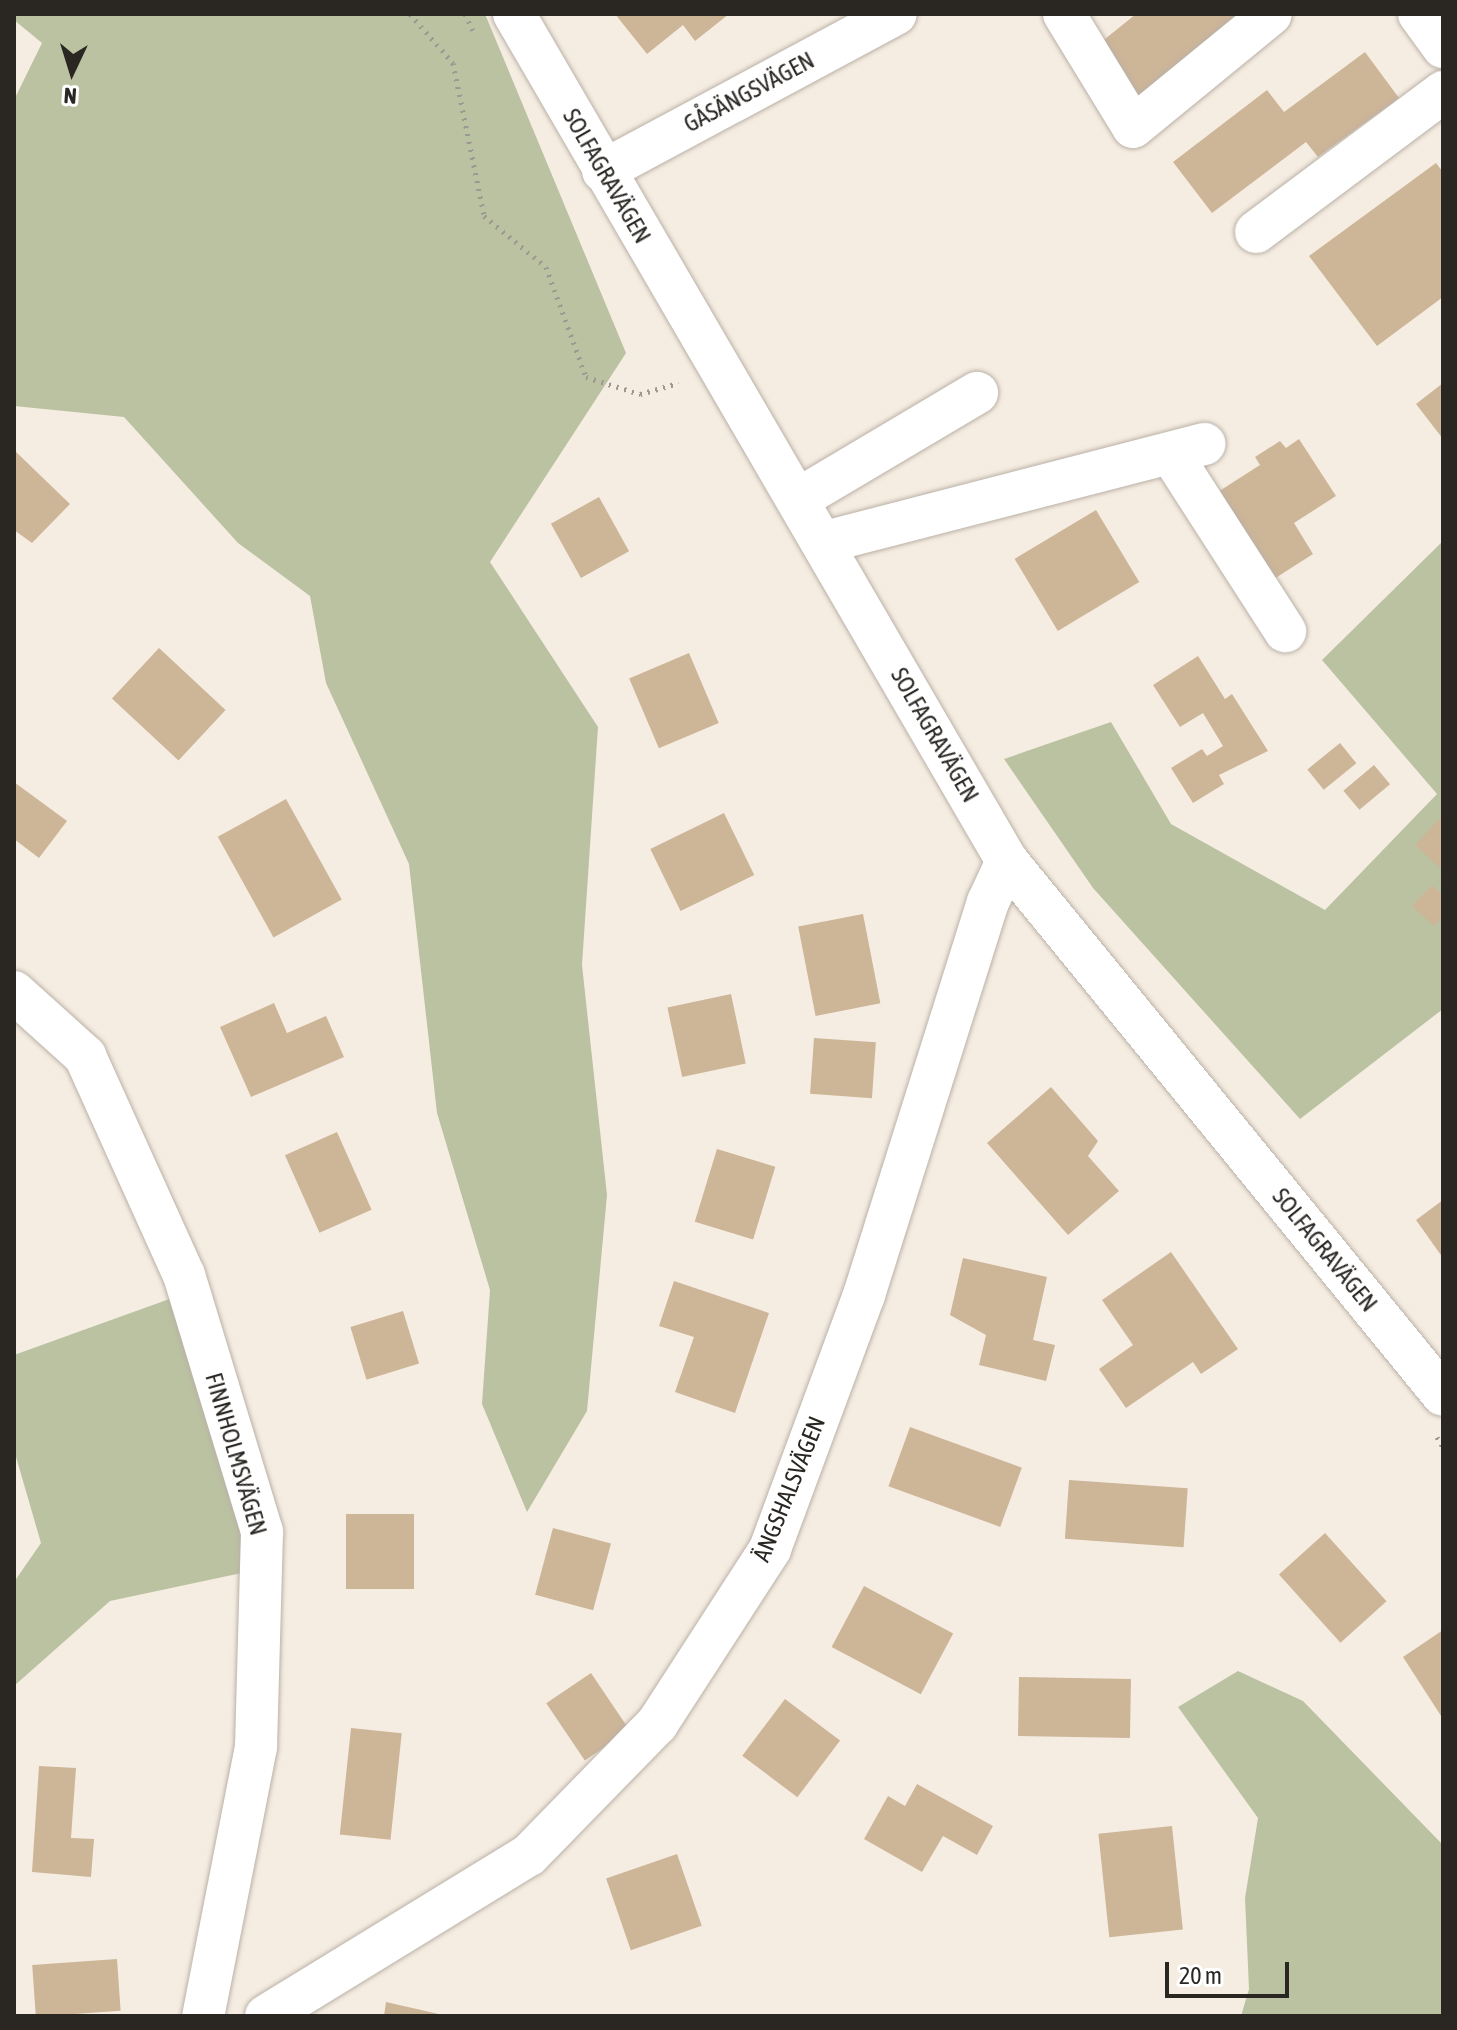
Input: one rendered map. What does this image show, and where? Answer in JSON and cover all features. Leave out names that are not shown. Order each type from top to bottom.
[{"type":"street","name":"SOLFAGRAVÄGEN","points":[[514,14],[603,171],[800,498],[1007,861],[1438,1380]]},
{"type":"street","name":"GÅSÄNGSVÄGEN","points":[[603,171],[896,14]]},
{"type":"street","points":[[1064,14],[1133,127],[1271,14]]},
{"type":"street","points":[[1419,14],[1443,47]]},
{"type":"street","points":[[1256,232],[1443,92]]},
{"type":"street","points":[[800,498],[977,393]]},
{"type":"street","points":[[825,542],[1188,449],[1285,631]]},
{"type":"street","name":"ÄNGSHALSVÄGEN","points":[[266,2016],[529,1855],[657,1724],[740,1596],[770,1549],[858,1309],[988,902],[1007,861]]},
{"type":"street","name":"FINNHOLMSVÄGEN","points":[[14,992],[85,1056],[184,1275],[262,1532],[256,1747],[203,2016]]},
{"type":"path","points":[[410,14],[453,63],[484,216],[546,267],[586,377],[640,394],[678,383]]},
{"type":"green space","points":[[14,14],[485,14],[626,353],[490,562],[598,727],[582,965],[607,1195],[587,1411],[527,1512],[482,1404],[490,1290],[437,1113],[409,864],[326,683],[310,596],[238,543],[124,417],[14,406],[14,100],[42,43],[14,20]]},
{"type":"green space","points":[[1443,541],[1443,1009],[1300,1119],[1093,888],[1004,759],[1111,722],[1171,824],[1325,910],[1437,794],[1322,660]]},
{"type":"green space","points":[[175,1297],[231,1455],[251,1571],[110,1601],[14,1686],[14,1582],[41,1543],[14,1450],[14,1355]]},
{"type":"green space","points":[[1238,1671],[1303,1701],[1443,1845],[1443,2016],[1241,2016],[1249,1989],[1245,1898],[1258,1818],[1178,1707]]},
{"type":"building","points":[[615,14],[729,14],[695,41],[683,25],[647,54]]},
{"type":"building","points":[[1136,14],[1251,14],[1140,104],[1095,47]]},
{"type":"building","points":[[1365,52],[1399,98],[1318,157],[1306,142],[1212,213],[1173,162],[1267,90],[1284,112]]},
{"type":"building","points":[[1436,163],[1443,172],[1443,297],[1377,346],[1309,256]]},
{"type":"building","points":[[1443,383],[1443,439],[1416,404]]},
{"type":"building","points":[[1299,439],[1336,496],[1294,523],[1313,554],[1266,584],[1210,497],[1260,465],[1255,457],[1280,441],[1286,448]]},
{"type":"building","points":[[14,450],[70,504],[32,543],[14,530]]},
{"type":"building","points":[[599,497],[629,551],[581,578],[551,524]]},
{"type":"building","points":[[1096,510],[1139,582],[1058,631],[1015,559]]},
{"type":"building","points":[[159,648],[226,710],[178,761],[112,698]]},
{"type":"building","points":[[689,653],[719,723],[659,748],[629,678]]},
{"type":"building","points":[[1198,656],[1225,699],[1232,694],[1268,751],[1219,775],[1224,784],[1193,803],[1171,768],[1202,749],[1207,756],[1223,746],[1203,713],[1180,727],[1153,685]]},
{"type":"building","points":[[1340,743],[1356,763],[1324,790],[1307,769]]},
{"type":"building","points":[[1374,765],[1390,784],[1359,810],[1343,791]]},
{"type":"building","points":[[14,782],[67,821],[39,858],[14,839]]},
{"type":"building","points":[[286,799],[342,900],[274,937],[218,837]]},
{"type":"building","points":[[724,813],[754,875],[681,911],[650,849]]},
{"type":"building","points":[[1443,815],[1443,871],[1415,845]]},
{"type":"building","points":[[1432,885],[1443,895],[1443,916],[1434,926],[1412,906]]},
{"type":"building","points":[[863,914],[880,1003],[816,1016],[798,927]]},
{"type":"building","points":[[731,994],[746,1063],[682,1077],[667,1008]]},
{"type":"building","points":[[274,1003],[287,1033],[326,1016],[344,1057],[251,1097],[220,1027]]},
{"type":"building","points":[[814,1038],[876,1042],[872,1098],[810,1094]]},
{"type":"building","points":[[1051,1087],[1098,1141],[1088,1156],[1119,1191],[1068,1235],[987,1143]]},
{"type":"building","points":[[337,1132],[372,1210],[320,1233],[285,1155]]},
{"type":"building","points":[[717,1149],[775,1167],[753,1240],[695,1222]]},
{"type":"building","points":[[1443,1200],[1443,1258],[1416,1220]]},
{"type":"building","points":[[1171,1252],[1238,1349],[1201,1374],[1193,1362],[1126,1408],[1099,1369],[1133,1345],[1102,1300]]},
{"type":"building","points":[[963,1258],[1047,1277],[1033,1340],[1055,1345],[1046,1381],[979,1365],[986,1335],[950,1315]]},
{"type":"building","points":[[674,1281],[769,1313],[735,1413],[675,1392],[694,1337],[659,1326]]},
{"type":"building","points":[[403,1311],[419,1364],[366,1380],[350,1327]]},
{"type":"building","points":[[910,1427],[1022,1468],[1000,1527],[888,1486]]},
{"type":"building","points":[[1069,1480],[1188,1488],[1184,1547],[1065,1539]]},
{"type":"building","points":[[346,1514],[414,1514],[414,1589],[346,1589]]},
{"type":"building","points":[[553,1528],[611,1544],[593,1610],[535,1595]]},
{"type":"building","points":[[1325,1533],[1387,1601],[1340,1643],[1279,1574]]},
{"type":"building","points":[[864,1586],[953,1633],[921,1694],[832,1647]]},
{"type":"building","points":[[1443,1630],[1443,1719],[1403,1657]]},
{"type":"building","points":[[591,1673],[630,1730],[585,1760],[546,1703]]},
{"type":"building","points":[[1019,1677],[1131,1679],[1130,1738],[1018,1736]]},
{"type":"building","points":[[785,1699],[840,1741],[797,1797],[742,1756]]},
{"type":"building","points":[[351,1728],[402,1733],[391,1840],[340,1834]]},
{"type":"building","points":[[39,1766],[76,1768],[71,1838],[94,1839],[91,1877],[32,1872]]},
{"type":"building","points":[[917,1784],[993,1826],[977,1855],[943,1836],[922,1872],[864,1839],[888,1796],[905,1806]]},
{"type":"building","points":[[1172,1826],[1183,1929],[1109,1937],[1098,1834]]},
{"type":"building","points":[[677,1854],[702,1926],[631,1950],[606,1878]]},
{"type":"building","points":[[117,1959],[121,2011],[36,2016],[32,1965]]},
{"type":"building","points":[[386,2002],[443,2015],[443,2016],[384,2016]]}]
